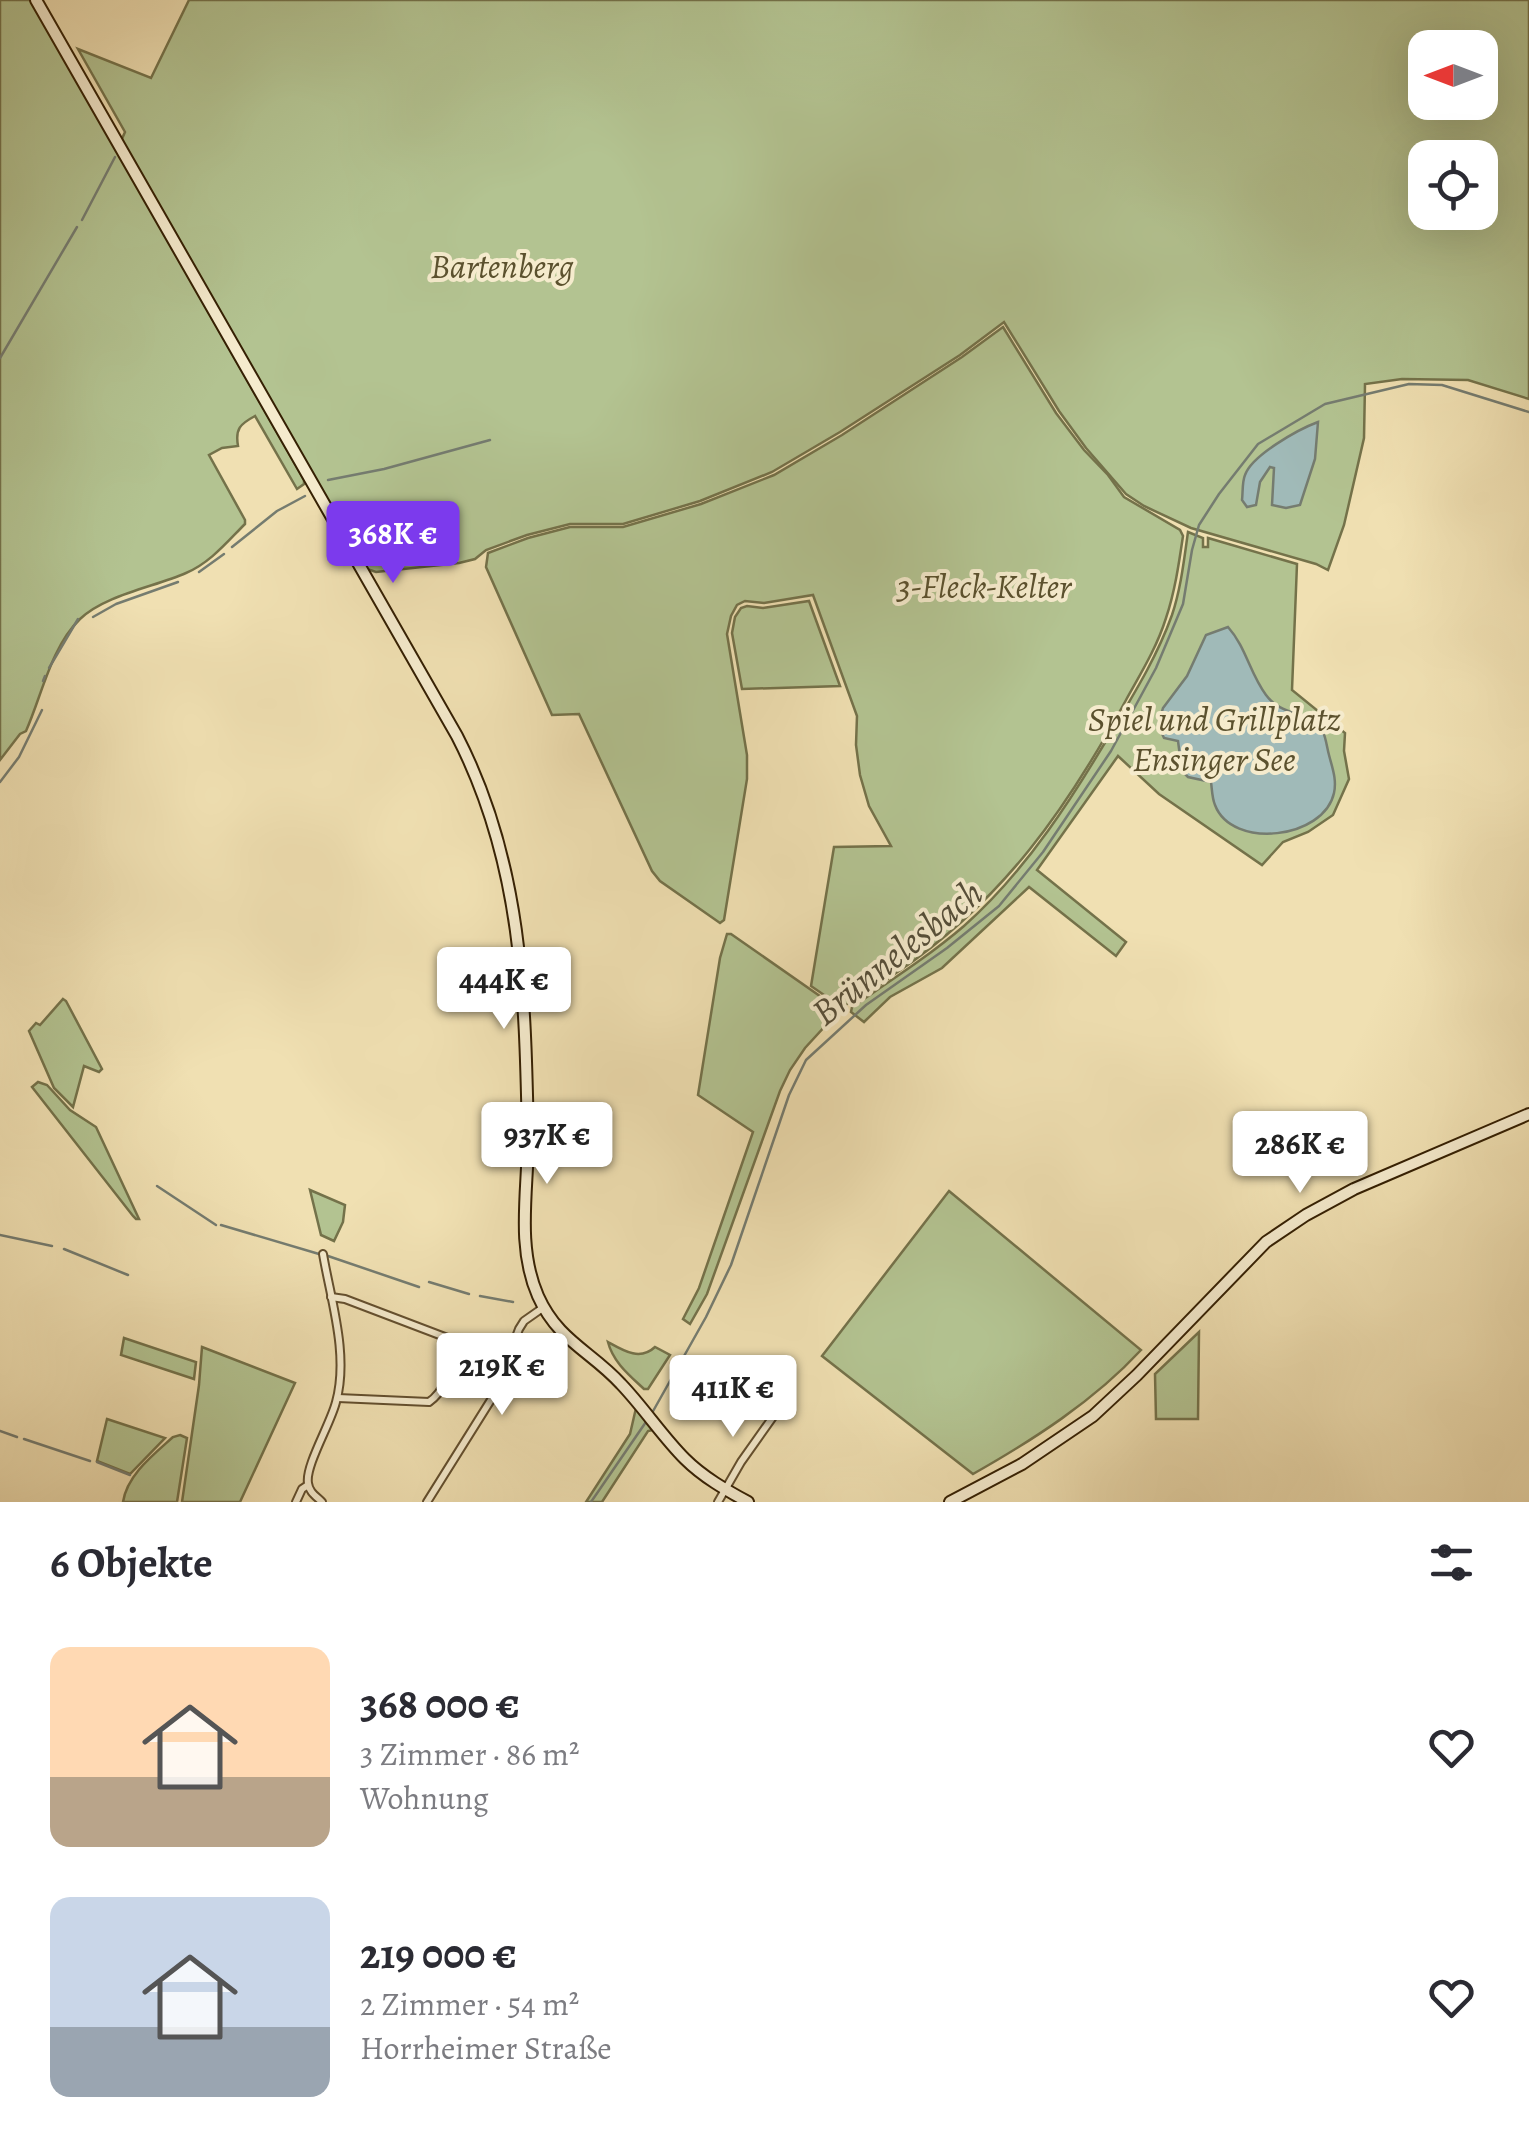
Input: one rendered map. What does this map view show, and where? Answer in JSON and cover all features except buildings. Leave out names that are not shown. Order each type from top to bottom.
[{"type":"main road","points":[[36,0],[457,736],[482,787],[500,848],[519,951],[527,1112],[526,1248],[530,1273],[544,1306],[564,1335],[619,1381],[688,1462],[748,1502]]},
{"type":"main road","points":[[950,1502],[1022,1464],[1093,1416],[1138,1375],[1266,1242],[1306,1215],[1354,1189],[1529,1114]]},
{"type":"street","points":[[322,1502],[308,1485],[309,1468],[338,1398],[340,1355],[323,1254]]},
{"type":"street","points":[[331,1297],[458,1342],[443,1387],[429,1402],[338,1398]]},
{"type":"street","points":[[427,1502],[494,1395],[519,1329],[544,1306]]},
{"type":"street","points":[[718,1502],[788,1397]]},
{"type":"street","points":[[296,1502],[308,1485]]},
{"type":"green space","points":[[0,0],[31,0],[304,484],[297,489],[255,416],[242,425],[237,435],[238,446],[209,455],[245,524],[195,569],[116,598],[80,619],[54,657],[26,731],[0,760]]},
{"type":"green space","name":"Bartenberg","points":[[189,0],[1529,0],[1529,399],[1468,380],[1402,379],[1365,384],[1364,438],[1344,525],[1328,570],[1191,528],[1126,494],[1059,411],[1004,322],[840,432],[772,472],[700,501],[623,524],[570,524],[527,535],[459,563],[376,572],[367,569],[121,141],[125,132],[78,49],[151,78]]},
{"type":"green space","name":"3-Fleck-Kelter","points":[[1003,327],[1056,413],[1124,497],[1180,530],[1183,536],[1172,598],[1153,650],[1104,740],[1029,850],[970,914],[936,943],[871,992],[840,1006],[811,986],[834,847],[891,846],[869,806],[856,745],[857,716],[813,595],[764,603],[745,601],[737,605],[731,616],[727,634],[747,755],[747,779],[724,920],[720,923],[660,881],[652,871],[579,714],[552,715],[486,567],[488,553],[570,527],[623,527],[701,504],[774,475],[842,435]]},
{"type":"green space","name":"Spiel und Grillplatz Ensinger See","points":[[1188,532],[1203,538],[1203,547],[1208,547],[1208,538],[1297,564],[1292,690],[1345,733],[1349,779],[1333,815],[1308,832],[1283,842],[1262,865],[1159,794],[1118,756],[1037,870],[1126,942],[1116,956],[1029,887],[942,968],[890,997],[864,1022],[851,1012],[852,1007],[964,926],[1008,881],[1066,805],[1132,698],[1160,644],[1178,595]]},
{"type":"green space","points":[[809,601],[840,686],[742,689],[732,633],[741,608]]},
{"type":"green space","points":[[727,934],[838,1012],[805,1048],[780,1091],[707,1294],[690,1324],[683,1319],[699,1288],[753,1132],[698,1095]]},
{"type":"green space","points":[[63,999],[102,1069],[99,1072],[84,1066],[73,1107],[54,1088],[29,1031],[36,1023],[40,1025]]},
{"type":"green space","points":[[38,1082],[47,1085],[70,1110],[96,1127],[139,1219],[32,1087]]},
{"type":"green space","points":[[310,1190],[345,1205],[343,1222],[334,1241],[321,1235]]},
{"type":"green space","points":[[949,1191],[1141,1350],[1062,1418],[973,1474],[822,1356]]},
{"type":"green space","points":[[1199,1332],[1198,1419],[1156,1419],[1155,1374]]},
{"type":"green space","points":[[124,1338],[196,1362],[194,1379],[121,1355]]},
{"type":"green space","points":[[608,1342],[632,1353],[644,1353],[655,1347],[670,1355],[648,1389],[644,1389],[618,1362]]},
{"type":"green space","points":[[202,1347],[295,1383],[240,1502],[182,1502]]},
{"type":"green space","points":[[636,1408],[653,1430],[648,1431],[602,1502],[586,1502],[630,1434]]},
{"type":"green space","points":[[107,1419],[165,1438],[130,1474],[97,1461]]},
{"type":"green space","points":[[180,1435],[187,1438],[177,1502],[123,1502],[142,1466]]},
{"type":"water","points":[[1318,422],[1315,459],[1300,505],[1272,505],[1274,468],[1270,467],[1260,482],[1256,505],[1247,507],[1242,500],[1249,467],[1277,444]]},
{"type":"water","name":"Spiel und Grillplatz Ensinger See","points":[[1228,627],[1266,695],[1280,707],[1311,720],[1324,734],[1334,773],[1334,793],[1327,809],[1314,821],[1296,829],[1257,833],[1239,829],[1225,819],[1214,802],[1211,782],[1188,777],[1182,771],[1178,741],[1164,738],[1158,725],[1163,708],[1187,676],[1206,635]]},
{"type":"waterway","points":[[82,220],[115,157]]},
{"type":"waterway","points":[[0,358],[77,227]]},
{"type":"waterway","name":"Brünnelesbach","points":[[652,1413],[731,1265],[789,1095],[806,1060],[866,1005],[999,906],[1043,852],[1111,751],[1156,668],[1183,604],[1199,525],[1258,444],[1325,404],[1409,384],[1442,385],[1529,412]]},
{"type":"waterway","points":[[328,480],[490,440]]},
{"type":"waterway","points":[[232,547],[277,511],[305,496]]},
{"type":"waterway","points":[[199,572],[224,554]]},
{"type":"waterway","points":[[93,617],[116,604],[178,582]]},
{"type":"waterway","points":[[49,668],[78,619]]},
{"type":"waterway","points":[[43,681],[45,676]]},
{"type":"waterway","points":[[0,782],[19,757],[42,710]]},
{"type":"waterway","points":[[157,1186],[216,1225]]},
{"type":"waterway","points":[[221,1225],[319,1254]]},
{"type":"waterway","points":[[0,1235],[52,1246]]},
{"type":"waterway","points":[[64,1249],[128,1275]]},
{"type":"waterway","points":[[328,1256],[419,1287]]},
{"type":"waterway","points":[[429,1282],[469,1294]]},
{"type":"waterway","points":[[480,1296],[513,1302]]},
{"type":"waterway","name":"Brünnelesbach","points":[[591,1502],[648,1419]]},
{"type":"waterway","points":[[0,1431],[17,1437]]},
{"type":"waterway","points":[[24,1439],[90,1461]]},
{"type":"waterway","points":[[97,1462],[130,1475]]}]
